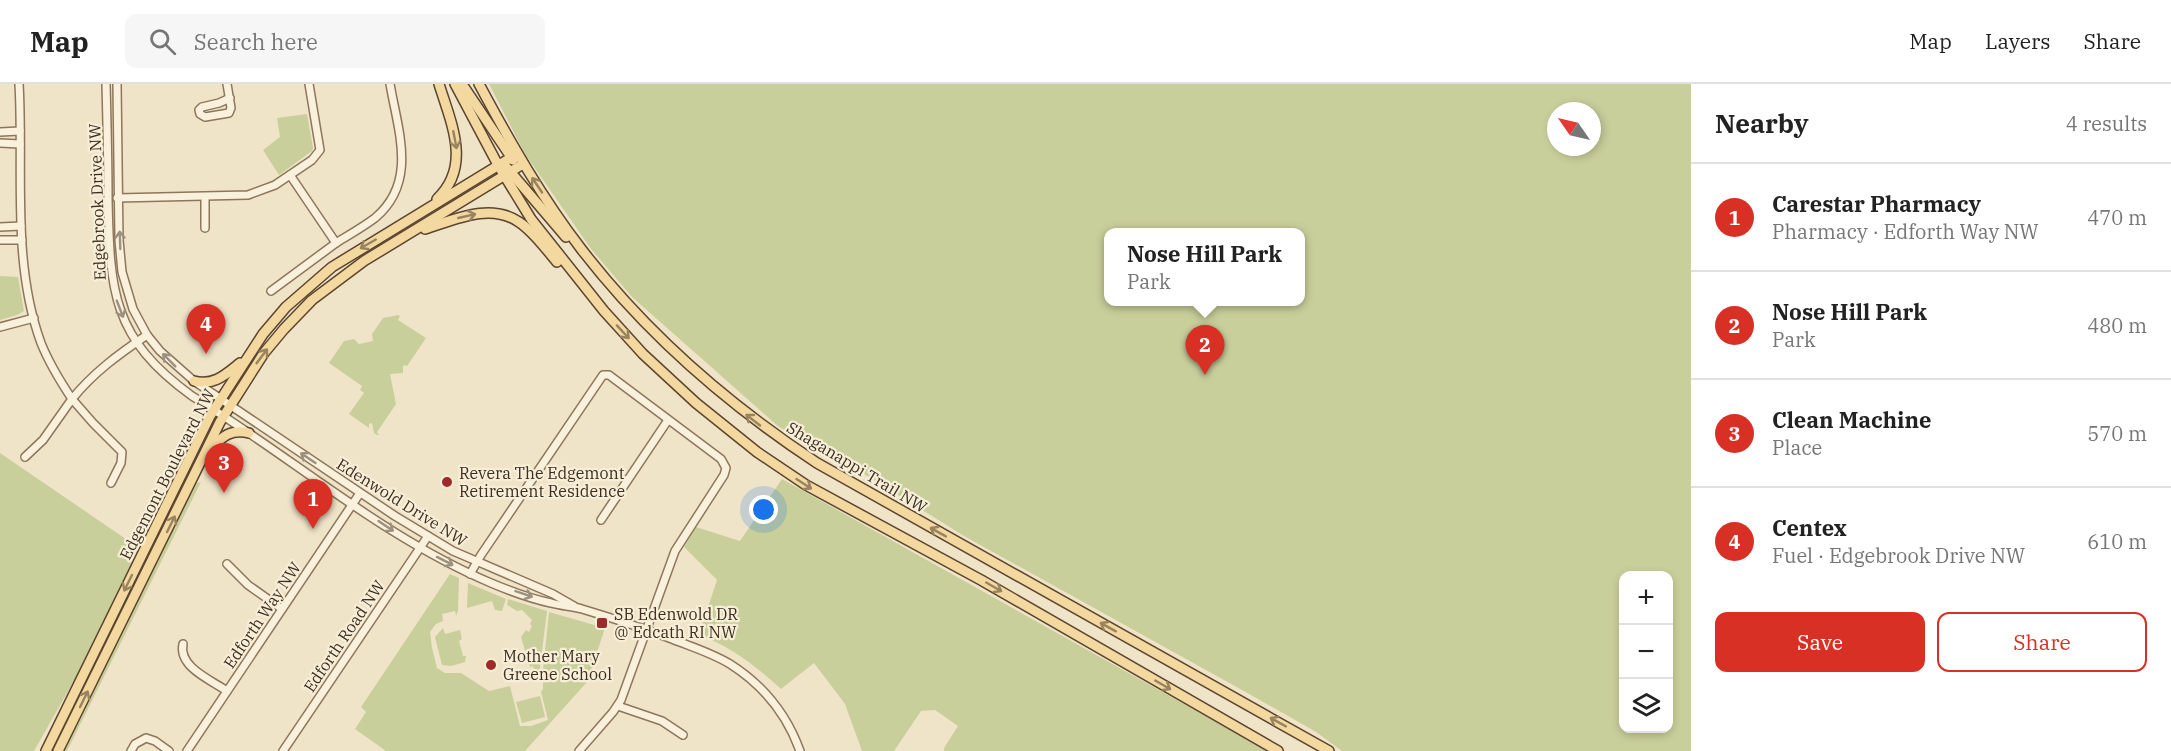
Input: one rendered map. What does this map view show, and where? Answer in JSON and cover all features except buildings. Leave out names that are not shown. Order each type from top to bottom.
[{"type":"main road","points":[[419,214],[439,197],[450,183],[455,173],[457,160],[457,145],[439,84]]},
{"type":"main road","points":[[455,84],[498,165],[570,242],[582,250]]},
{"type":"main road","points":[[462,84],[514,155]]},
{"type":"main road","name":"Shaganappi Trail NW","points":[[479,84],[514,155],[523,164],[582,250],[618,293],[702,377],[779,439],[836,474],[1329,751]]},
{"type":"main road","name":"Edgemont Boulevard NW","points":[[46,751],[214,409],[263,334],[304,290],[358,250],[514,155]]},
{"type":"main road","name":"Edgemont Boulevard NW","points":[[58,751],[224,416],[246,378],[268,347],[312,300],[364,261],[523,164]]},
{"type":"main road","points":[[508,174],[531,219],[584,289],[644,354],[696,403],[757,452],[806,485],[981,580],[1278,751]]},
{"type":"main road","points":[[411,233],[475,214],[505,215],[518,221],[531,232],[578,286],[584,289]]},
{"type":"main road","points":[[194,381],[214,382],[246,357]]},
{"type":"main road","points":[[204,455],[228,433],[239,431],[249,433]]},
{"type":"main road","points":[[40,751],[53,736]]},
{"type":"street","points":[[19,84],[21,226],[26,282],[34,318],[49,361],[72,399],[122,452],[122,463],[111,483]]},
{"type":"street","name":"Edgebrook Drive NW","points":[[106,84],[109,250],[113,289],[118,307],[136,342],[161,372],[224,416]]},
{"type":"street","name":"Edgebrook Drive NW","points":[[117,84],[122,272],[133,309],[147,335],[172,364],[220,399]]},
{"type":"street","points":[[227,84],[230,98]]},
{"type":"street","points":[[108,198],[248,195],[275,185],[312,160],[320,150],[309,84]]},
{"type":"street","points":[[271,291],[376,217],[385,207],[399,183],[402,156],[390,84]]},
{"type":"street","points":[[0,132],[20,131]]},
{"type":"street","points":[[0,143],[20,144]]},
{"type":"street","points":[[290,175],[336,243]]},
{"type":"street","points":[[205,197],[205,228]]},
{"type":"street","points":[[0,227],[21,226]]},
{"type":"street","points":[[0,240],[22,240]]},
{"type":"street","points":[[0,327],[34,318]]},
{"type":"street","points":[[25,457],[43,440],[72,399],[100,369],[147,335]]},
{"type":"street","points":[[470,574],[603,375],[609,375],[725,464],[725,471],[675,551],[626,690],[618,706],[579,751]]},
{"type":"street","name":"Edenwold Drive NW","points":[[220,399],[428,536],[476,562],[553,594],[579,608]]},
{"type":"street","name":"Edenwold Drive NW","points":[[224,416],[420,548],[470,574],[539,600],[579,608],[711,653],[749,677],[779,710],[800,751]]},
{"type":"street","points":[[601,520],[668,420]]},
{"type":"street","name":"Edforth Way NW","points":[[186,751],[360,493]]},
{"type":"street","name":"Edforth Road NW","points":[[283,751],[428,536]]},
{"type":"street","points":[[227,564],[248,585],[282,609]]},
{"type":"street","points":[[183,644],[182,655],[188,664],[227,691]]},
{"type":"street","points":[[618,706],[662,721],[683,735]]},
{"type":"street","points":[[131,751],[135,744],[146,738],[155,741],[169,751]]},
{"type":"green space","points":[[489,84],[1691,84],[1691,751],[1342,751],[1316,732],[964,536],[848,464],[779,427],[632,297],[591,249],[525,154]]},
{"type":"green space","points":[[307,114],[312,151],[279,175],[263,150],[280,137],[277,118]]},
{"type":"green space","points":[[0,276],[18,277],[24,311],[0,320]]},
{"type":"green space","points":[[400,316],[398,320],[426,338],[407,366],[404,365],[403,373],[390,374],[396,404],[377,435],[374,433],[372,423],[369,424],[369,428],[349,414],[364,393],[360,390],[362,386],[329,363],[344,341],[354,339],[359,344],[373,341],[372,334],[383,318]]},
{"type":"green space","points":[[0,453],[139,548],[76,677],[34,751],[0,751]]},
{"type":"green space","points":[[782,479],[1267,751],[944,751],[958,726],[935,710],[921,711],[894,751],[862,751],[845,704],[814,663],[781,689],[743,658],[699,634],[717,580],[684,547],[696,527],[740,541]]},
{"type":"green space","points":[[201,482],[65,751],[188,499],[197,483]]},
{"type":"green space","name":"Mother Mary Greene School","points":[[450,574],[459,578],[458,611],[456,616],[455,611],[442,614],[443,621],[436,624],[430,632],[437,668],[445,673],[461,673],[489,691],[510,686],[520,726],[531,726],[548,720],[541,692],[549,612],[605,628],[587,682],[525,751],[386,751],[355,729],[366,712],[361,707]]},
{"type":"green space","points":[[468,583],[506,599],[502,611],[495,610],[492,601],[467,608]]},
{"type":"green space","points":[[508,599],[547,611],[539,675],[535,676],[533,666],[530,667],[521,637],[526,630],[529,632],[532,620],[522,610],[517,611],[507,605]]},
{"type":"green space","points":[[443,628],[445,634],[460,630],[462,639],[459,641],[463,656],[466,656],[465,662],[451,666],[442,665],[435,637]]},
{"type":"green space","points":[[540,696],[545,717],[522,723],[516,702]]},
{"type":"place","name":"Centex","points":[[206,354]]},
{"type":"place","name":"Nose Hill Park","points":[[1205,375]]},
{"type":"place","name":"Revera The Edgemont Retirement Residence","points":[[447,482]]},
{"type":"place","name":"Clean Machine","points":[[224,493]]},
{"type":"place","name":"Carestar Pharmacy","points":[[313,529]]},
{"type":"place","name":"SB Edenwold DR @ Edcath RI NW","points":[[602,623]]},
{"type":"place","name":"Mother Mary Greene School","points":[[491,665]]}]
